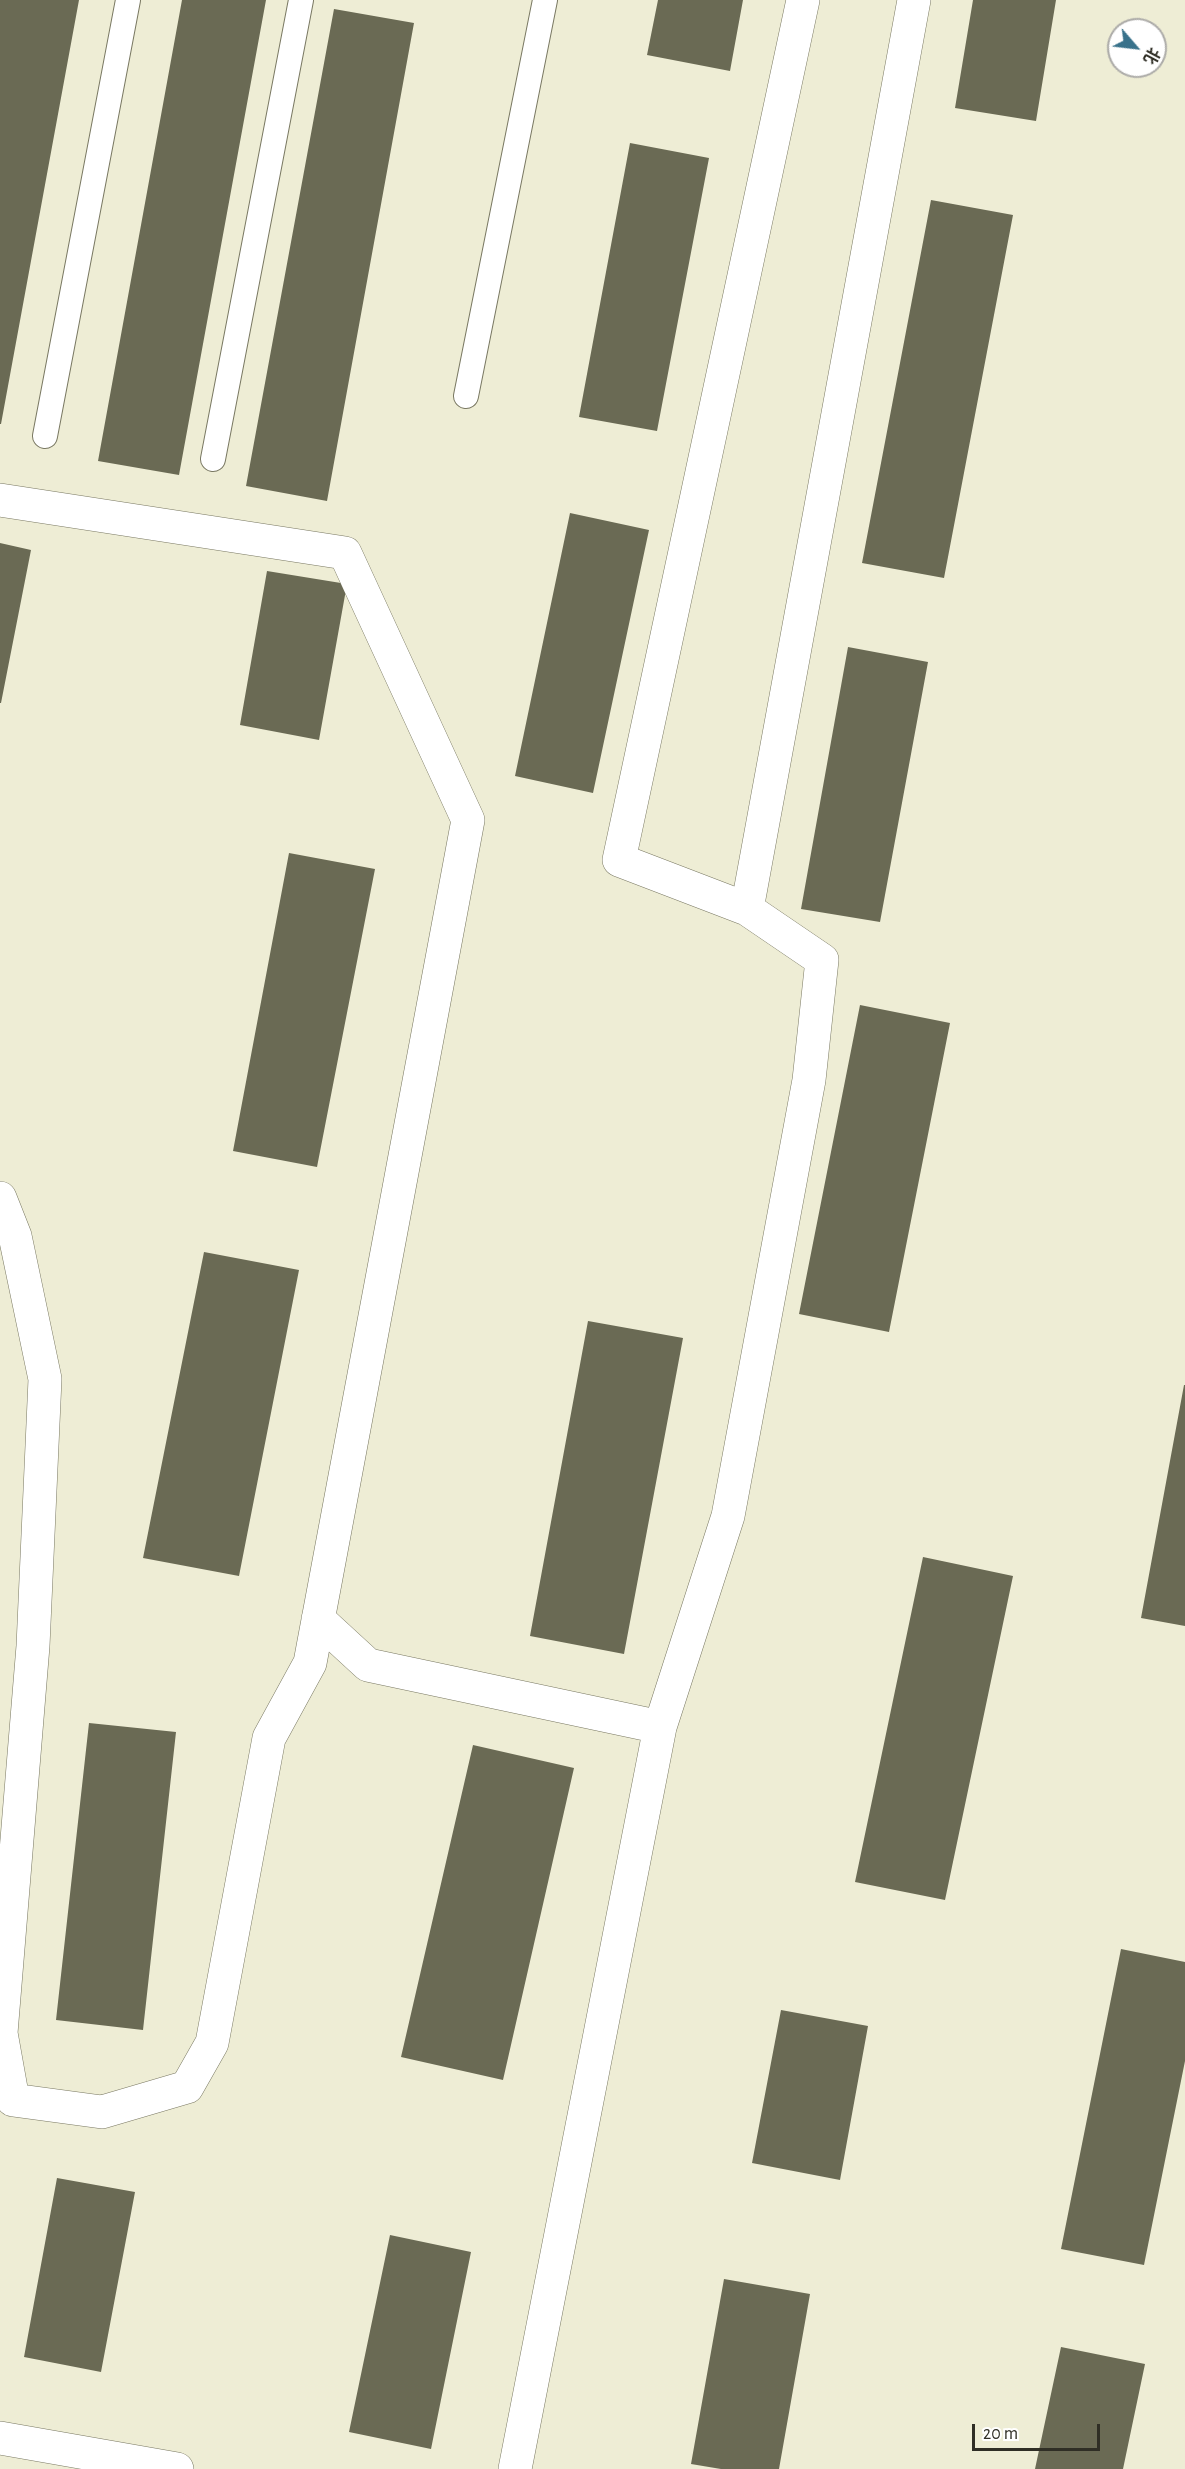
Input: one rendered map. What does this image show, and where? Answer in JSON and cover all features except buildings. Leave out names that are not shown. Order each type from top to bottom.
[{"type":"street","points":[[515,2469],[660,1727],[728,1516],[809,1080],[822,960],[747,909],[619,860],[803,0]]},
{"type":"street","points":[[747,909],[914,0]]},
{"type":"street","points":[[0,500],[345,553],[468,820],[310,1664],[269,1738],[212,2043],[187,2087],[102,2112],[13,2100],[2,2033],[33,1646],[45,1379],[15,1236],[0,1198]]},
{"type":"street","points":[[318,1618],[368,1665],[660,1727]]},
{"type":"street","points":[[0,2438],[177,2469]]},
{"type":"lane","points":[[45,436],[128,0]]},
{"type":"lane","points":[[213,459],[301,0]]},
{"type":"lane","points":[[466,396],[545,0]]}]
